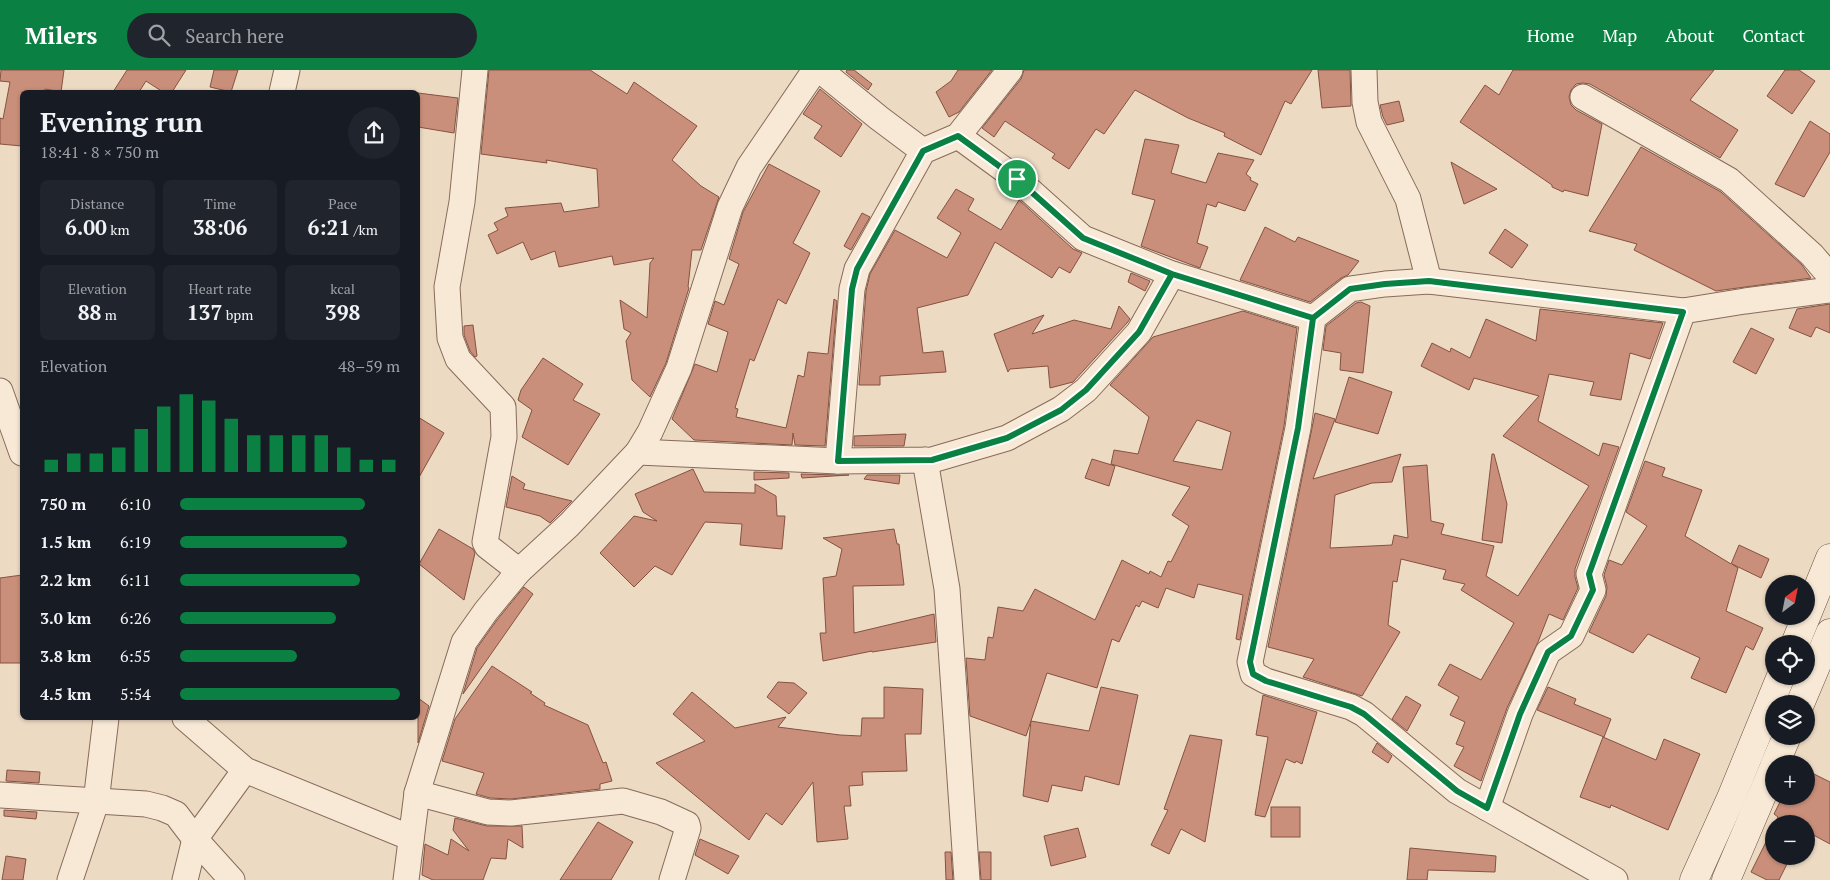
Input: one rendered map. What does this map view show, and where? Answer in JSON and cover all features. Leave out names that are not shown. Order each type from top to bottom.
[{"type":"main road","points":[[1800,635],[1825,588],[1830,558]]},
{"type":"main road","points":[[1804,695],[1830,633]]},
{"type":"main road","points":[[1694,880],[1731,798],[1777,685]]},
{"type":"main road","points":[[1731,878],[1765,789]]},
{"type":"street","points":[[282,90],[287,70]]},
{"type":"street","points":[[475,70],[462,202],[447,287],[450,338],[458,359],[503,407],[504,437],[485,542],[487,546],[520,571]]},
{"type":"street","points":[[406,880],[417,793],[464,642],[486,611],[520,571],[569,526],[638,452],[650,432],[679,368],[730,207],[749,167],[815,70]]},
{"type":"street","points":[[820,70],[886,124],[923,151]]},
{"type":"street","points":[[838,461],[852,289],[857,269],[923,151],[958,136],[1010,70]]},
{"type":"street","points":[[1364,70],[1365,102],[1369,122],[1408,199],[1429,281]]},
{"type":"street","points":[[1583,97],[1729,180],[1812,255],[1830,276]]},
{"type":"street","points":[[958,136],[1017,179],[1083,238],[1172,274],[1313,318]]},
{"type":"street","points":[[638,452],[838,461],[932,460],[1007,438],[1061,410],[1086,390],[1139,332],[1172,274]]},
{"type":"street","points":[[1615,880],[1457,791],[1364,714],[1351,707],[1266,681],[1253,674],[1250,662],[1298,428],[1313,318],[1350,289],[1429,281],[1683,312],[1745,301],[1830,290]]},
{"type":"street","points":[[1487,808],[1520,714],[1548,652],[1571,636],[1593,590],[1589,574],[1683,312]]},
{"type":"street","points":[[0,390],[20,447]]},
{"type":"street","points":[[924,460],[947,589],[968,880]]},
{"type":"street","points":[[70,880],[96,802],[106,720]]},
{"type":"street","points":[[187,720],[245,770],[410,838]]},
{"type":"street","points":[[185,880],[195,839],[245,770]]},
{"type":"street","points":[[417,793],[488,812],[511,813],[623,801],[661,812],[687,824],[688,828],[672,880]]},
{"type":"street","points":[[0,795],[146,804],[162,808],[176,814],[195,839],[232,880]]},
{"type":"building","points":[[1,70],[64,70],[61,90],[20,90],[20,146],[0,144],[0,118],[3,119],[10,82],[0,81]]},
{"type":"building","points":[[127,70],[186,70],[173,90],[160,90],[146,81],[140,90],[114,90]]},
{"type":"building","points":[[214,70],[238,70],[232,90],[210,87]]},
{"type":"building","points":[[489,70],[590,70],[627,94],[634,82],[697,126],[672,160],[701,186],[719,197],[701,250],[692,250],[689,288],[666,363],[650,397],[632,380],[626,341],[631,333],[624,329],[620,300],[647,318],[650,263],[654,258],[614,265],[612,256],[559,267],[555,251],[531,260],[523,242],[497,254],[488,235],[498,230],[494,223],[508,216],[505,208],[561,203],[564,212],[599,207],[597,169],[546,160],[547,163],[481,154]]},
{"type":"building","points":[[847,70],[854,70],[872,84],[868,90],[846,72]]},
{"type":"building","points":[[958,70],[992,70],[959,112],[949,117],[936,92],[951,81]]},
{"type":"building","points":[[1024,70],[1312,70],[1291,104],[1285,101],[1261,155],[1224,136],[1225,133],[1188,118],[1135,90],[1104,134],[1096,129],[1069,169],[1052,158],[1055,154],[1005,121],[994,137],[982,128],[1021,79]]},
{"type":"building","points":[[1318,70],[1350,70],[1351,106],[1322,108]]},
{"type":"building","points":[[1513,70],[1714,70],[1690,100],[1738,130],[1720,158],[1590,84],[1576,84],[1571,90],[1569,97],[1571,105],[1576,110],[1602,124],[1588,196],[1564,190],[1563,192],[1552,187],[1552,185],[1460,122],[1485,85],[1499,95]]},
{"type":"building","points":[[1785,70],[1799,70],[1815,81],[1792,114],[1767,96]]},
{"type":"building","points":[[820,89],[862,124],[841,157],[814,138],[822,126],[803,114]]},
{"type":"building","points":[[420,93],[458,98],[454,133],[420,127]]},
{"type":"building","points":[[1399,101],[1404,121],[1387,125],[1380,105]]},
{"type":"building","points":[[1810,121],[1830,134],[1830,152],[1804,197],[1775,184]]},
{"type":"building","points":[[1145,139],[1179,145],[1171,173],[1206,183],[1218,153],[1254,160],[1246,174],[1251,178],[1250,180],[1258,184],[1245,211],[1218,202],[1216,207],[1207,204],[1197,243],[1208,247],[1200,268],[1141,246],[1155,200],[1132,194]]},
{"type":"building","points":[[1641,147],[1721,192],[1802,265],[1811,278],[1716,291],[1634,250],[1637,244],[1589,231]]},
{"type":"building","points":[[1451,162],[1497,189],[1464,204]]},
{"type":"building","points":[[769,164],[820,191],[793,243],[810,253],[786,304],[778,299],[754,361],[750,359],[735,408],[738,409],[736,417],[786,428],[798,375],[804,377],[808,352],[828,354],[834,299],[837,301],[825,446],[795,445],[793,433],[792,445],[694,440],[672,419],[695,364],[717,372],[728,332],[708,324],[715,301],[724,305],[739,264],[729,259],[743,212]]},
{"type":"building","points":[[956,189],[974,199],[968,210],[1001,230],[1019,200],[1073,249],[1082,253],[1070,273],[1059,267],[1052,278],[995,242],[968,295],[917,308],[923,353],[943,351],[946,372],[880,376],[880,385],[859,385],[866,291],[870,274],[895,230],[947,258],[961,233],[937,218]]},
{"type":"building","points":[[862,213],[870,217],[851,250],[844,246]]},
{"type":"building","points":[[1265,227],[1295,242],[1298,237],[1359,261],[1348,275],[1341,278],[1310,302],[1240,280]]},
{"type":"building","points":[[1505,229],[1528,245],[1512,268],[1489,253]]},
{"type":"building","points":[[1131,273],[1150,281],[1145,291],[1128,282]]},
{"type":"building","points":[[1361,302],[1370,306],[1363,373],[1340,370],[1341,353],[1323,350],[1326,326],[1356,303]]},
{"type":"building","points":[[1830,304],[1830,333],[1816,327],[1811,337],[1789,328],[1797,309]]},
{"type":"building","points":[[1119,306],[1130,319],[1073,382],[1050,388],[1048,366],[1010,369],[1008,372],[994,334],[1044,315],[1032,334],[1074,320],[1111,329]]},
{"type":"building","points":[[1540,309],[1663,323],[1650,359],[1630,353],[1621,400],[1590,395],[1594,382],[1549,374],[1538,421],[1599,456],[1603,443],[1619,447],[1575,569],[1578,588],[1563,620],[1549,614],[1507,708],[1481,781],[1454,766],[1464,747],[1456,744],[1465,722],[1450,715],[1459,697],[1438,685],[1450,664],[1481,680],[1514,623],[1461,590],[1465,584],[1443,579],[1446,570],[1401,559],[1397,582],[1393,581],[1388,625],[1400,632],[1362,696],[1303,677],[1314,659],[1268,647],[1315,413],[1335,419],[1313,479],[1401,454],[1392,482],[1372,483],[1335,495],[1330,548],[1392,545],[1394,535],[1408,538],[1403,467],[1427,465],[1431,521],[1444,524],[1441,534],[1494,546],[1486,576],[1518,596],[1589,486],[1503,436],[1539,396],[1474,378],[1469,390],[1421,366],[1432,343],[1450,352],[1451,348],[1470,358],[1486,319],[1536,341]]},
{"type":"building","points":[[1243,311],[1297,328],[1284,426],[1240,640],[1236,639],[1243,595],[1198,584],[1194,598],[1166,588],[1158,608],[1142,601],[1139,607],[1136,605],[1119,642],[1112,639],[1097,688],[1047,673],[1026,736],[970,716],[966,658],[985,660],[988,637],[993,638],[998,607],[1023,611],[1035,589],[1095,620],[1122,560],[1149,574],[1150,571],[1161,577],[1168,561],[1171,562],[1189,526],[1172,515],[1190,487],[1111,464],[1114,450],[1138,454],[1149,417],[1110,385],[1153,337]],"holes":[[[1197,420],[1231,432],[1222,470],[1173,461]]]},
{"type":"building","points":[[473,325],[477,356],[475,357],[470,351],[464,335],[464,326]]},
{"type":"building","points":[[1751,328],[1774,339],[1756,374],[1733,362]]},
{"type":"building","points":[[543,358],[583,384],[573,400],[600,414],[568,465],[522,437],[532,410],[518,400],[521,390]]},
{"type":"building","points":[[1349,377],[1392,392],[1378,434],[1335,422]]},
{"type":"building","points":[[420,418],[444,433],[420,475]]},
{"type":"building","points":[[906,434],[904,446],[854,446],[854,436]]},
{"type":"building","points":[[1492,454],[1494,454],[1507,504],[1502,543],[1482,540]]},
{"type":"building","points":[[1092,459],[1115,466],[1109,486],[1085,478]]},
{"type":"building","points":[[1645,461],[1665,468],[1662,476],[1702,490],[1685,536],[1731,564],[1739,545],[1769,559],[1761,578],[1732,564],[1738,568],[1726,611],[1763,628],[1753,650],[1746,646],[1726,693],[1691,678],[1700,658],[1648,634],[1633,653],[1589,632],[1606,596],[1607,587],[1604,575],[1609,560],[1622,565],[1647,526],[1626,512]]},
{"type":"building","points":[[693,469],[704,492],[755,493],[755,484],[776,496],[777,516],[785,516],[782,549],[740,545],[742,524],[705,522],[672,575],[655,566],[634,587],[600,553],[634,516],[657,521],[643,512],[635,494]]},
{"type":"building","points":[[754,472],[789,473],[789,478],[754,480]]},
{"type":"building","points":[[801,474],[837,475],[849,475],[802,478]]},
{"type":"building","points":[[867,475],[900,475],[899,484],[864,479]]},
{"type":"building","points":[[512,476],[525,484],[523,489],[572,501],[550,523],[540,516],[506,507]]},
{"type":"building","points":[[439,529],[473,549],[475,553],[464,600],[420,565]]},
{"type":"building","points":[[894,529],[897,544],[899,544],[904,585],[853,586],[854,633],[934,614],[936,642],[872,651],[823,661],[820,633],[826,633],[823,578],[836,576],[842,549],[823,538]]},
{"type":"building","points":[[20,575],[20,663],[0,663],[0,578]]},
{"type":"building","points":[[524,587],[533,594],[463,694],[477,648]]},
{"type":"building","points":[[492,666],[532,692],[530,693],[545,703],[544,705],[588,725],[603,763],[606,762],[612,781],[600,784],[600,789],[511,799],[490,798],[476,794],[484,773],[442,761],[455,719]]},
{"type":"building","points":[[778,682],[794,683],[807,693],[789,714],[767,697]]},
{"type":"building","points":[[884,687],[923,689],[921,734],[905,734],[907,771],[862,772],[863,785],[849,786],[851,806],[844,806],[848,839],[817,842],[813,782],[782,825],[766,813],[749,840],[656,763],[705,741],[673,714],[692,692],[735,728],[786,717],[778,727],[861,736],[862,718],[884,718]]},
{"type":"building","points":[[1101,687],[1138,695],[1119,785],[1085,776],[1082,791],[1052,785],[1048,802],[1023,796],[1031,721],[1089,731]]},
{"type":"building","points":[[1548,687],[1576,699],[1574,704],[1611,719],[1604,737],[1537,710]]},
{"type":"building","points":[[1263,695],[1317,712],[1302,764],[1286,759],[1265,817],[1255,815],[1268,737],[1256,735]]},
{"type":"building","points":[[1406,696],[1421,705],[1407,731],[1392,719]]},
{"type":"building","points":[[420,699],[429,706],[418,743],[418,720],[420,720]]},
{"type":"building","points":[[1190,735],[1222,740],[1205,842],[1181,829],[1169,854],[1151,845],[1168,810],[1164,809]]},
{"type":"building","points":[[1603,737],[1656,760],[1664,739],[1700,754],[1668,830],[1611,805],[1610,808],[1580,797]]},
{"type":"building","points":[[1377,743],[1392,756],[1388,763],[1372,752]]},
{"type":"building","points":[[7,770],[40,772],[39,783],[6,781]]},
{"type":"building","points":[[1815,774],[1830,782],[1830,844],[1815,836],[1815,815],[1774,814],[1778,805],[1815,805]]},
{"type":"building","points":[[1271,807],[1300,807],[1300,837],[1271,837]]},
{"type":"building","points":[[4,810],[37,812],[36,819],[4,816]]},
{"type":"building","points":[[455,818],[487,826],[522,826],[523,848],[508,839],[506,859],[491,858],[483,880],[433,880],[422,875],[425,844],[448,855],[451,839],[469,851],[453,830]]},
{"type":"building","points":[[598,822],[633,842],[611,880],[560,880]]},
{"type":"building","points":[[1078,828],[1086,857],[1051,866],[1044,836]]},
{"type":"building","points":[[700,839],[739,856],[728,874],[695,855]]},
{"type":"building","points":[[1765,844],[1765,865],[1786,865],[1779,880],[1767,880],[1751,872]]},
{"type":"building","points":[[1410,848],[1496,856],[1495,872],[1428,870],[1427,880],[1407,880]]},
{"type":"building","points":[[945,852],[951,852],[953,880],[946,880]]},
{"type":"building","points":[[979,852],[991,852],[991,880],[981,880]]},
{"type":"building","points":[[6,856],[26,859],[23,880],[2,880]]},
{"type":"route","points":[[1017,179],[958,136],[923,151],[857,269],[852,289],[838,461],[932,460],[1007,438],[1061,410],[1086,390],[1139,332],[1172,274],[1313,318],[1298,428],[1250,662],[1253,674],[1266,681],[1351,707],[1364,714],[1457,791],[1487,808],[1520,714],[1548,652],[1571,636],[1593,590],[1589,574],[1683,312],[1429,281],[1350,289],[1313,318],[1160,270],[1083,238],[1017,179]]}]
